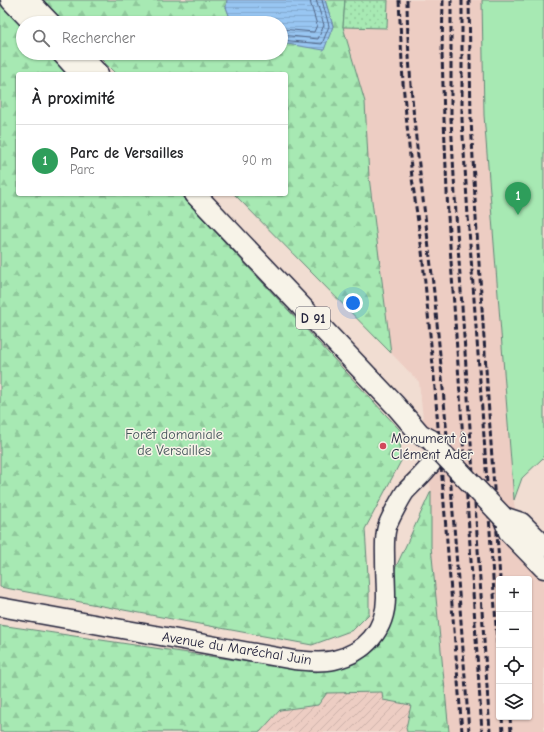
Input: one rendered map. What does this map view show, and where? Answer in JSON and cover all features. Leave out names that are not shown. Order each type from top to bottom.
[{"type":"main road","points":[[11,0],[26,16]]},
{"type":"main road","points":[[28,0],[43,16]]},
{"type":"main road","points":[[68,60],[79,72]]},
{"type":"main road","points":[[85,60],[96,72]]},
{"type":"main road","name":"D 91","points":[[197,196],[396,406],[420,434],[431,440]]},
{"type":"main road","name":"D 91","points":[[212,196],[418,416],[431,440],[502,517],[509,532],[544,568]]},
{"type":"main road","name":"D 91","points":[[502,517],[521,523],[544,546]]},
{"type":"street","name":"Avenue du Maréchal Juin","points":[[0,607],[294,660],[333,660],[349,655],[366,645],[374,637],[379,627],[386,600],[384,543],[387,527],[405,492],[427,471],[432,463]]},
{"type":"shaded area","points":[[388,0],[482,0],[484,115],[514,502],[520,554],[544,581],[544,732],[449,732],[431,546],[431,491],[419,382],[391,353],[369,177],[365,102],[343,27],[387,28]]},
{"type":"shaded area","points":[[383,692],[392,702],[411,705],[406,728],[407,732],[260,732],[280,710],[318,705],[327,693]]},
{"type":"green space","name":"Forêt domaniale de Versailles","points":[[0,0],[16,17],[16,60],[56,60],[67,72],[16,72],[16,196],[182,196],[400,430],[401,461],[365,529],[369,614],[353,630],[312,645],[0,587]]},
{"type":"green space","points":[[43,0],[227,0],[226,7],[229,16],[58,16]]},
{"type":"green space","points":[[325,0],[345,0],[343,27],[365,102],[369,177],[391,353],[236,196],[288,196],[288,72],[114,72],[102,60],[288,60],[288,44],[324,49],[333,26]]},
{"type":"green space","points":[[345,0],[388,0],[387,28],[343,27]]},
{"type":"green space","points":[[482,0],[544,0],[544,457],[522,478],[514,500],[484,115]]},
{"type":"green space","points":[[431,491],[431,546],[449,732],[407,732],[406,728],[411,705],[383,700],[382,692],[327,693],[318,705],[280,710],[260,732],[0,732],[0,625],[316,672],[356,658],[384,632],[395,569]]},
{"type":"water","points":[[227,0],[325,0],[333,26],[324,50],[288,44],[288,16],[229,16],[226,7]]},
{"type":"railway","points":[[399,0],[403,83],[412,178],[422,251],[434,376],[462,732]]},
{"type":"railway","points":[[407,0],[408,40],[414,121],[442,374],[469,732]]},
{"type":"railway","points":[[443,0],[442,53],[448,216],[482,732]]},
{"type":"railway","points":[[451,0],[451,119],[456,215],[490,732]]},
{"type":"railway","points":[[462,0],[462,120],[497,648]]},
{"type":"railway","points":[[469,0],[471,119],[476,218],[500,576]]},
{"type":"railway","points":[[502,720],[503,732]]},
{"type":"railway","points":[[510,720],[511,732]]},
{"type":"place","name":"Parc de Versailles","points":[[518,215]]},
{"type":"place","name":"Monument à Clément Ader","points":[[383,446]]}]
